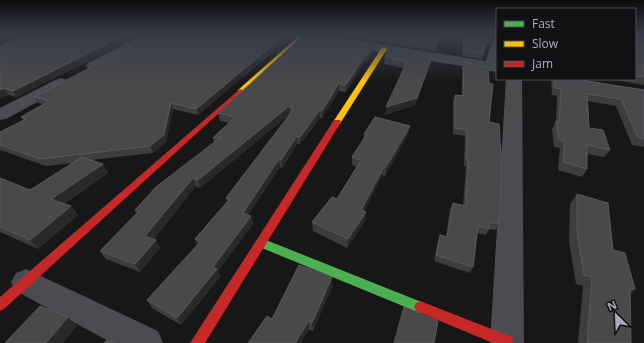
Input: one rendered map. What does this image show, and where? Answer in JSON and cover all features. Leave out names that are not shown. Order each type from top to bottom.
[{"type":"street","points":[[0,115],[122,51]]},
{"type":"street","points":[[0,305],[284,51]]},
{"type":"street","points":[[197,343],[383,51]]},
{"type":"street","points":[[396,51],[494,67],[496,52]]},
{"type":"street","points":[[261,243],[507,343],[514,80]]},
{"type":"street","points":[[26,282],[146,343]]},
{"type":"building","points":[[10,51],[93,51],[13,91],[4,88],[0,90],[0,55]]},
{"type":"building","points":[[122,51],[266,51],[196,109],[171,103],[164,135],[150,146],[40,159],[0,145],[0,132],[26,119],[21,117],[49,101],[34,97]]},
{"type":"building","points":[[286,51],[370,51],[368,54],[366,54],[346,85],[339,83],[322,111],[320,110],[300,137],[297,136],[281,160],[279,159],[243,213],[251,216],[213,267],[217,269],[177,318],[147,300],[201,241],[195,239],[230,199],[226,198],[293,110],[289,106],[198,180],[193,178],[145,236],[156,240],[135,264],[100,251],[139,211],[135,210],[156,187],[221,137],[213,138],[235,117],[218,113]]},
{"type":"building","points":[[389,51],[402,51],[432,56],[417,98],[386,107],[407,62],[385,57]]},
{"type":"building","points":[[464,51],[484,51],[483,54]]},
{"type":"building","points":[[636,51],[644,51],[644,77],[636,76]]},
{"type":"building","points":[[464,62],[488,68],[489,83],[493,84],[489,122],[499,124],[502,171],[499,224],[490,222],[489,229],[478,226],[473,267],[436,255],[440,235],[447,237],[453,203],[466,206],[468,160],[466,159],[467,130],[455,128],[455,95],[463,96]]},
{"type":"building","points":[[554,80],[581,80],[644,90],[644,139],[638,138],[621,99],[587,94],[589,128],[603,130],[610,150],[587,145],[587,169],[563,162],[565,141],[559,140],[556,121],[559,122],[561,89],[555,88]]},
{"type":"building","points":[[375,117],[410,126],[386,167],[384,167],[361,210],[366,212],[348,239],[312,222],[332,197],[337,199],[361,160],[352,157],[367,134],[364,134]]},
{"type":"building","points":[[82,157],[103,164],[51,199],[71,206],[30,240],[0,227],[0,178],[30,190]]},
{"type":"building","points":[[577,194],[608,203],[613,250],[625,253],[635,289],[630,288],[631,343],[587,343],[592,277],[584,275],[577,232]]},
{"type":"building","points":[[299,265],[332,277],[312,323],[309,321],[295,343],[248,343],[267,316],[272,319]]},
{"type":"building","points":[[40,306],[68,317],[46,343],[5,343]]},
{"type":"building","points":[[404,307],[438,321],[434,343],[394,343]]},
{"type":"building","points":[[107,340],[114,343],[104,343]]},
{"type":"traffic: fast","points":[[261,243],[420,307]]},
{"type":"traffic: slow","points":[[240,91],[285,51]]},
{"type":"traffic: slow","points":[[337,122],[383,51]]},
{"type":"traffic: jam","points":[[0,305],[240,91]]},
{"type":"traffic: jam","points":[[197,343],[337,122]]},
{"type":"traffic: jam","points":[[420,307],[507,342]]}]
